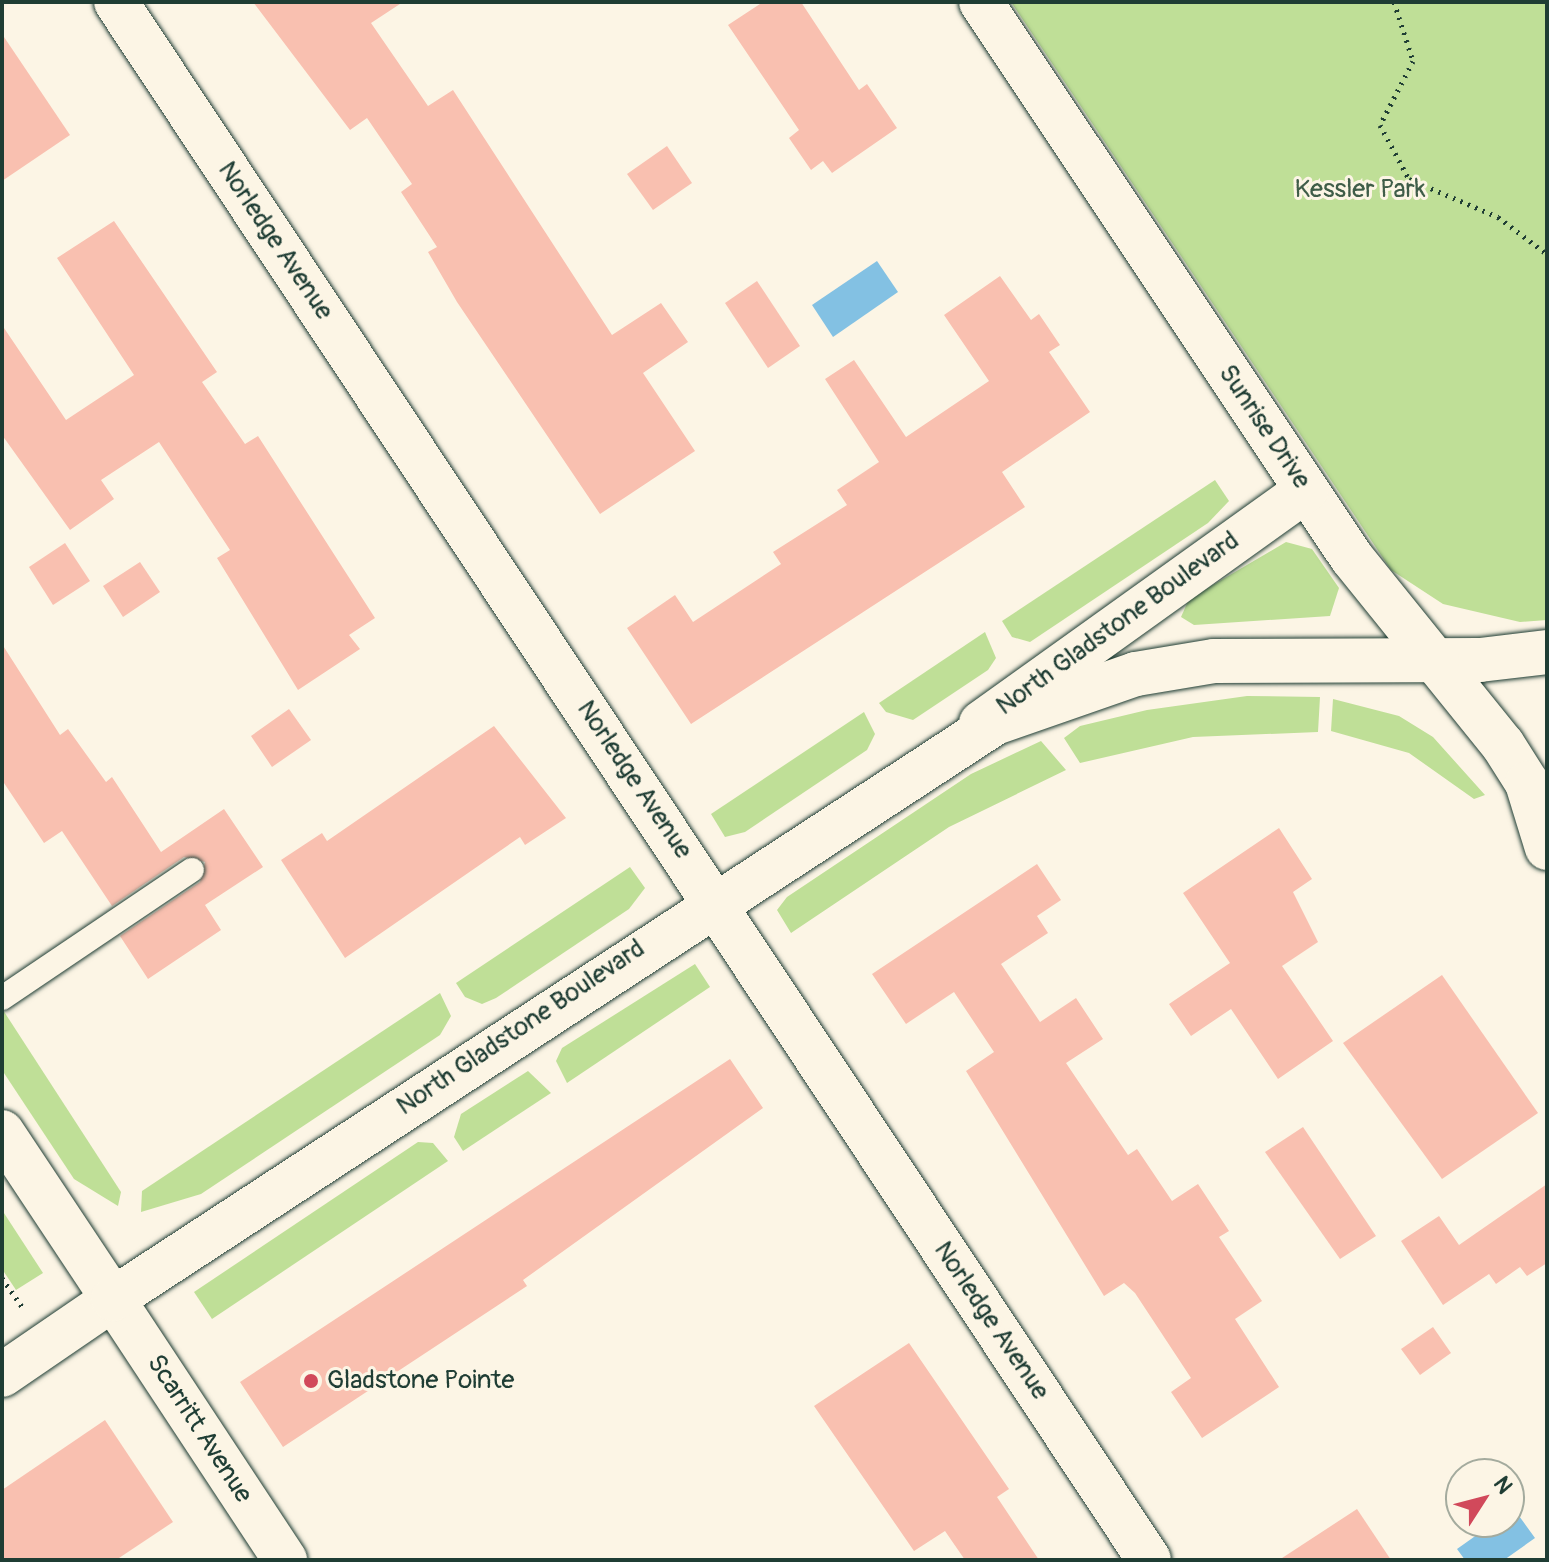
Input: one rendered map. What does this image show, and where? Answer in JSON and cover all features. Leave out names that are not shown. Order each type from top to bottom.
[{"type":"street","name":"Norledge Avenue","points":[[116,2],[1149,1560]]},
{"type":"street","name":"Sunrise Drive","points":[[981,2],[1306,490],[1430,661],[1503,745],[1527,783],[1547,848]]},
{"type":"street","name":"North Gladstone Boulevard","points":[[2,1375],[713,901],[931,760],[1306,490]]},
{"type":"street","name":"North Gladstone Boulevard","points":[[931,760],[1059,696],[1136,674],[1214,661],[1430,661],[1547,652]]},
{"type":"street","name":"Scarritt Avenue","points":[[2,1132],[285,1560]]},
{"type":"lane","points":[[2,998],[192,870]]},
{"type":"path","points":[[1394,2],[1413,61],[1380,125],[1409,179],[1498,217],[1547,254]]},
{"type":"path","points":[[2,1278],[28,1317]]},
{"type":"green space","name":"Kessler Park","points":[[1011,2],[1547,2],[1547,620],[1520,622],[1443,604],[1391,570]]},
{"type":"green space","points":[[1215,480],[1229,501],[1208,523],[1030,642],[1012,637],[1002,621]]},
{"type":"green space","points":[[1286,542],[1312,549],[1339,588],[1330,616],[1194,625],[1181,617],[1189,599]]},
{"type":"green space","points":[[985,632],[996,658],[988,670],[913,720],[886,712],[879,703]]},
{"type":"green space","points":[[1247,696],[1320,697],[1318,732],[1193,737],[1080,763],[1064,738],[1080,726],[1147,710]]},
{"type":"green space","points":[[1333,699],[1399,716],[1433,737],[1485,795],[1474,799],[1409,753],[1331,731]]},
{"type":"green space","points":[[864,712],[875,734],[867,750],[745,832],[725,837],[711,814]]},
{"type":"green space","points":[[1041,741],[1066,770],[949,827],[791,933],[777,910],[787,897],[971,774]]},
{"type":"green space","points":[[630,867],[645,888],[629,909],[496,998],[482,1004],[465,997],[456,983]]},
{"type":"green space","points":[[695,964],[710,987],[567,1083],[556,1061],[562,1048]]},
{"type":"green space","points":[[440,993],[451,1016],[440,1035],[201,1194],[141,1212],[142,1191]]},
{"type":"green space","points":[[3,1010],[121,1192],[118,1206],[74,1179],[2,1070]]},
{"type":"green space","points":[[528,1071],[551,1093],[463,1151],[454,1137],[461,1114]]},
{"type":"green space","points":[[418,1142],[433,1143],[448,1161],[212,1319],[194,1292]]},
{"type":"green space","points":[[2,1210],[43,1273],[16,1290],[2,1269]]},
{"type":"water","points":[[877,261],[898,292],[833,337],[812,305]]},
{"type":"water","points":[[1525,1524],[1535,1538],[1504,1560],[1465,1560],[1457,1549],[1472,1538],[1525,1538]]},
{"type":"building","points":[[253,2],[403,2],[371,23],[428,106],[453,90],[612,335],[661,303],[688,342],[643,373],[695,451],[600,514],[457,302],[428,252],[437,247],[401,192],[412,184],[367,118],[350,130]]},
{"type":"building","points":[[763,2],[801,2],[859,90],[867,84],[897,128],[832,173],[823,161],[811,170],[789,138],[799,130],[728,25]]},
{"type":"building","points":[[2,34],[70,135],[2,181]]},
{"type":"building","points":[[667,146],[692,183],[653,210],[627,174]]},
{"type":"building","points":[[114,221],[217,372],[202,382],[245,444],[258,436],[375,618],[349,635],[360,649],[298,690],[217,558],[230,550],[159,442],[101,480],[114,499],[70,530],[2,435],[2,325],[66,420],[134,375],[57,258]]},
{"type":"building","points":[[1000,276],[1031,320],[1039,314],[1060,345],[1049,352],[1090,412],[1002,472],[1025,507],[691,724],[627,628],[675,595],[693,622],[781,564],[773,552],[847,505],[837,490],[879,462],[825,379],[854,360],[906,437],[989,381],[944,315]]},
{"type":"building","points":[[757,281],[800,346],[768,368],[725,303]]},
{"type":"building","points":[[65,543],[90,581],[53,605],[29,567]]},
{"type":"building","points":[[140,562],[160,592],[123,617],[103,586]]},
{"type":"building","points":[[2,644],[60,735],[68,729],[106,782],[112,777],[161,852],[224,809],[263,867],[205,905],[221,930],[148,979],[120,936],[200,882],[205,862],[184,857],[112,906],[62,831],[44,843],[2,780]]},
{"type":"building","points":[[289,709],[311,740],[272,767],[251,736]]},
{"type":"building","points":[[494,726],[566,818],[525,845],[520,837],[345,958],[281,860],[322,833],[327,841]]},
{"type":"building","points":[[1279,828],[1312,879],[1293,892],[1318,942],[1282,966],[1333,1041],[1278,1079],[1231,1009],[1191,1036],[1169,1004],[1230,963],[1183,893]]},
{"type":"building","points":[[1037,864],[1061,900],[1037,916],[1048,933],[1001,964],[1040,1022],[1076,998],[1103,1039],[1066,1063],[1128,1155],[1137,1149],[1172,1201],[1198,1184],[1229,1231],[1219,1237],[1262,1301],[1235,1319],[1279,1387],[1202,1438],[1171,1392],[1191,1378],[1135,1293],[1124,1283],[1104,1296],[966,1071],[994,1052],[954,992],[906,1024],[872,974]]},
{"type":"building","points":[[1442,975],[1538,1113],[1442,1179],[1343,1043]]},
{"type":"building","points":[[730,1059],[763,1108],[523,1280],[527,1286],[283,1447],[240,1382]]},
{"type":"building","points":[[1303,1127],[1376,1236],[1340,1259],[1265,1152]]},
{"type":"building","points":[[1547,1184],[1547,1263],[1527,1276],[1520,1267],[1496,1284],[1489,1274],[1443,1305],[1401,1241],[1439,1216],[1459,1245]]},
{"type":"building","points":[[1433,1327],[1451,1353],[1420,1375],[1401,1349]]},
{"type":"building","points":[[909,1343],[1009,1489],[997,1497],[1039,1560],[965,1560],[945,1531],[914,1551],[814,1406]]},
{"type":"building","points":[[105,1420],[173,1522],[116,1560],[2,1560],[2,1490]]},
{"type":"building","points":[[1357,1509],[1391,1560],[1279,1560]]},
{"type":"place","name":"Gladstone Pointe","points":[[311,1381]]}]
